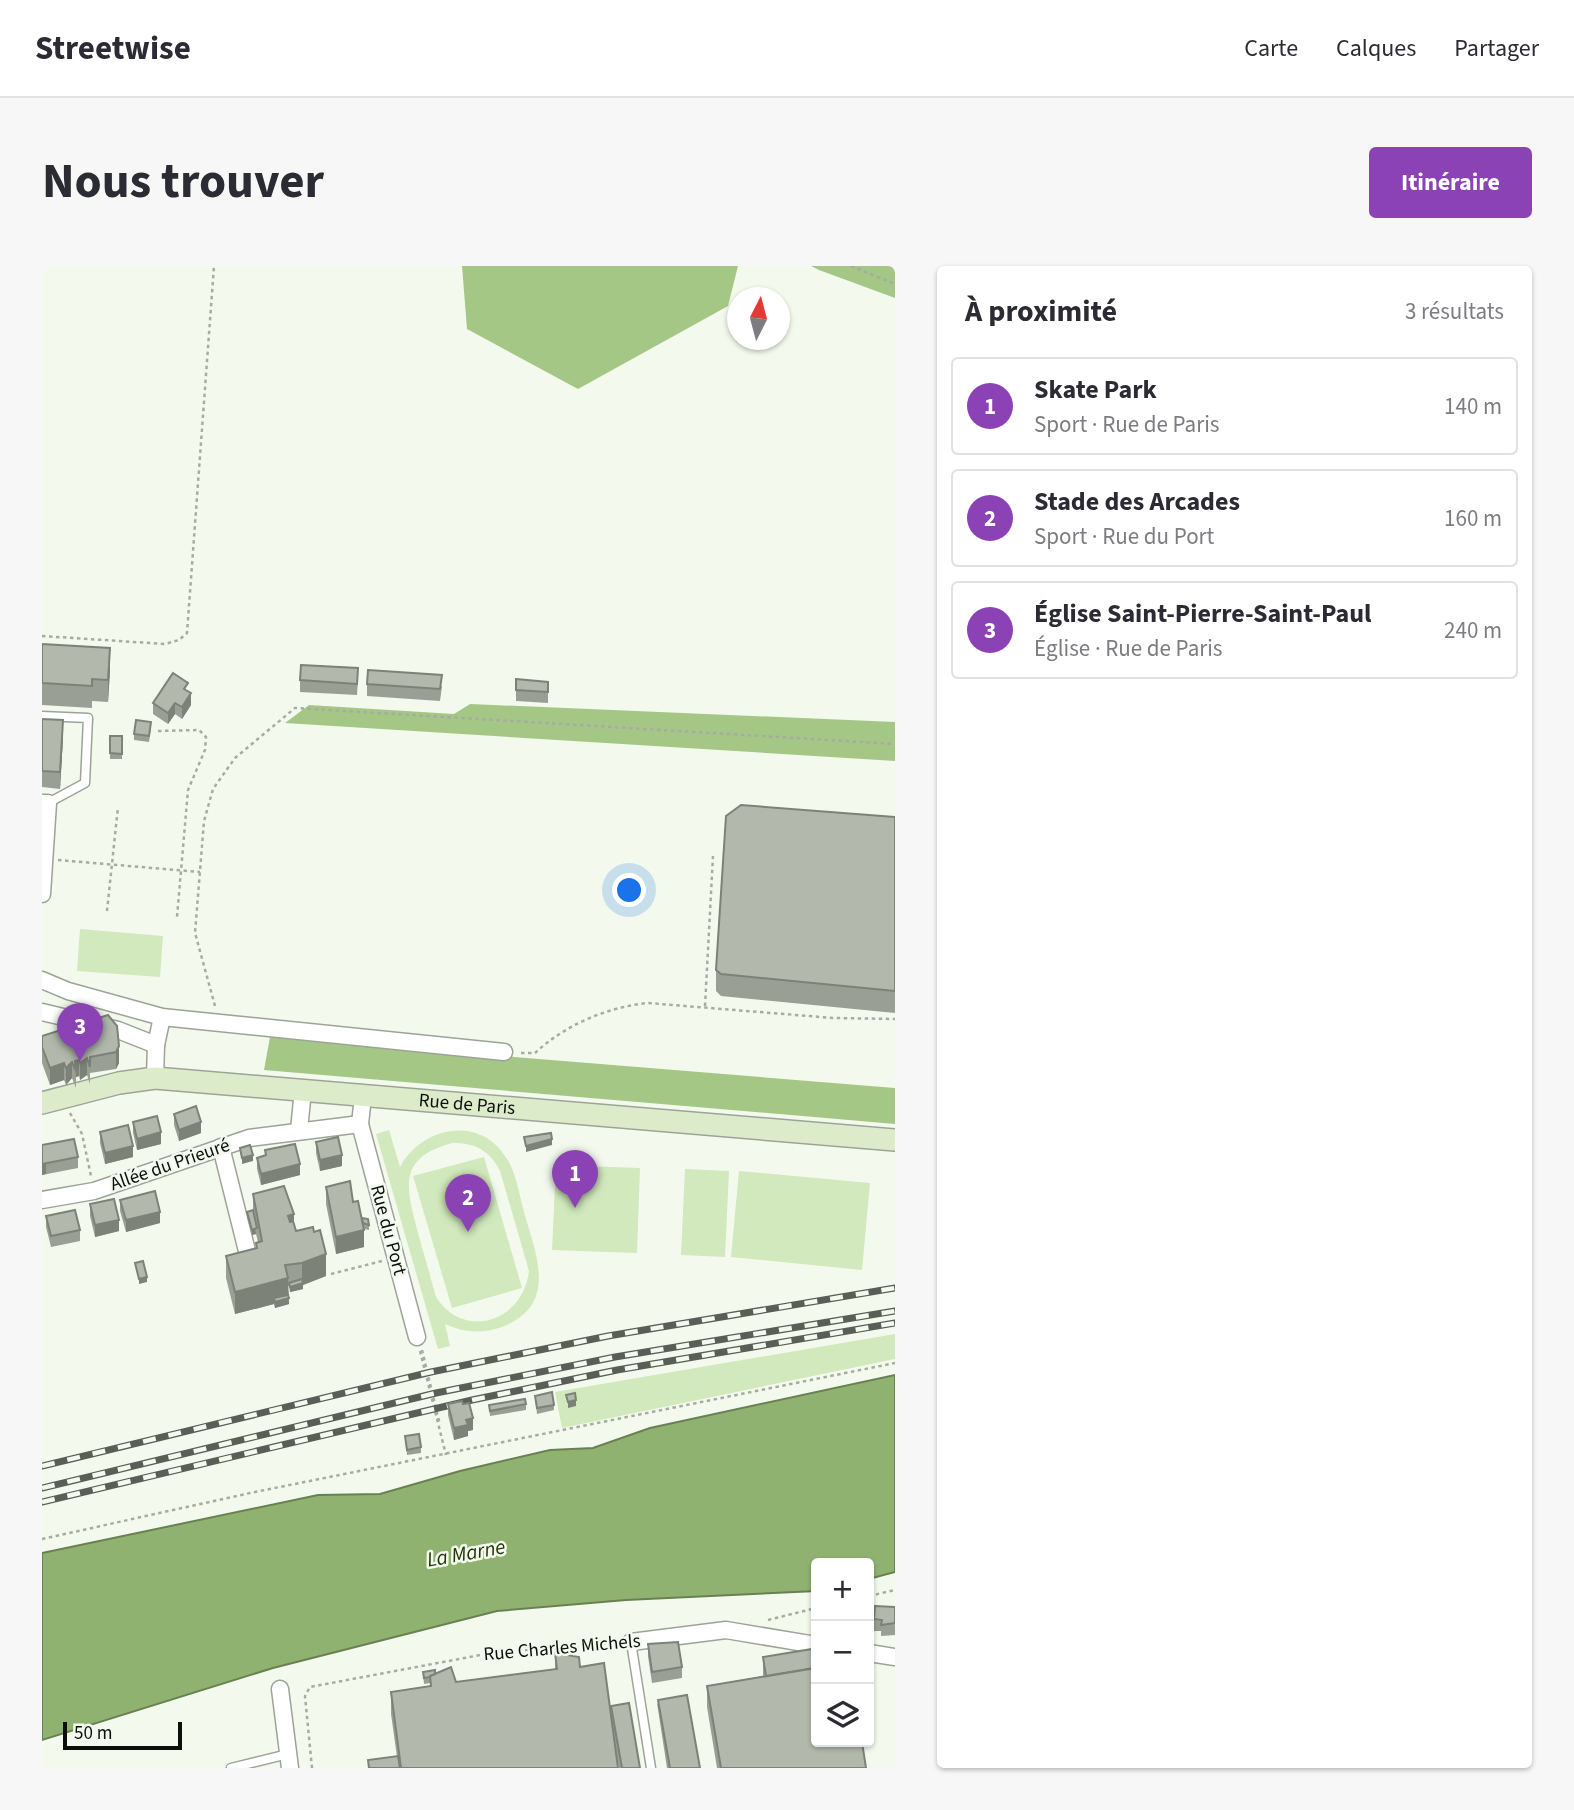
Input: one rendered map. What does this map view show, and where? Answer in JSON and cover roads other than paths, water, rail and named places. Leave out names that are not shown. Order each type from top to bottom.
[{"type":"main road","name":"Rue de Paris","points":[[52,1101],[119,1083],[155,1078],[895,1140]]},
{"type":"street","points":[[42,894],[45,803]]},
{"type":"street","points":[[42,980],[68,991],[162,1017],[504,1052]]},
{"type":"street","points":[[42,1012],[118,1030],[156,1045]]},
{"type":"street","points":[[155,1078],[156,1045],[162,1017]]},
{"type":"street","points":[[299,1130],[303,1090]]},
{"type":"street","points":[[360,1124],[363,1096]]},
{"type":"street","name":"Allée du Prieuré","points":[[42,1200],[94,1191],[249,1138],[360,1124]]},
{"type":"street","name":"Rue du Port","points":[[360,1124],[417,1337]]},
{"type":"street","points":[[222,1147],[251,1267]]},
{"type":"street","name":"Rue Charles Michels","points":[[631,1642],[726,1630],[811,1644]]},
{"type":"street","points":[[874,1654],[895,1657]]},
{"type":"street","points":[[280,1689],[289,1761]]},
{"type":"lane","points":[[42,716],[88,718],[85,783],[45,803]]},
{"type":"lane","points":[[631,1642],[651,1768]]},
{"type":"lane","points":[[231,1768],[289,1761]]},
{"type":"water","name":"La Marne","points":[[895,1375],[895,1572],[874,1578],[874,1558],[811,1558],[811,1591],[626,1600],[497,1611],[273,1668],[42,1740],[42,1553],[318,1495],[380,1494],[460,1471],[550,1450],[593,1448],[650,1428]]},
{"type":"railway","points":[[42,1466],[431,1372],[608,1336],[895,1288]]},
{"type":"railway","points":[[42,1488],[436,1393],[615,1357],[895,1311]]},
{"type":"railway","points":[[42,1502],[472,1400],[617,1370],[895,1323]]},
{"type":"place","name":"Église Saint-Pierre-Saint-Paul","points":[[80,1061]]},
{"type":"place","name":"Skate Park","points":[[575,1208]]},
{"type":"place","name":"Stade des Arcades","points":[[468,1232]]}]
